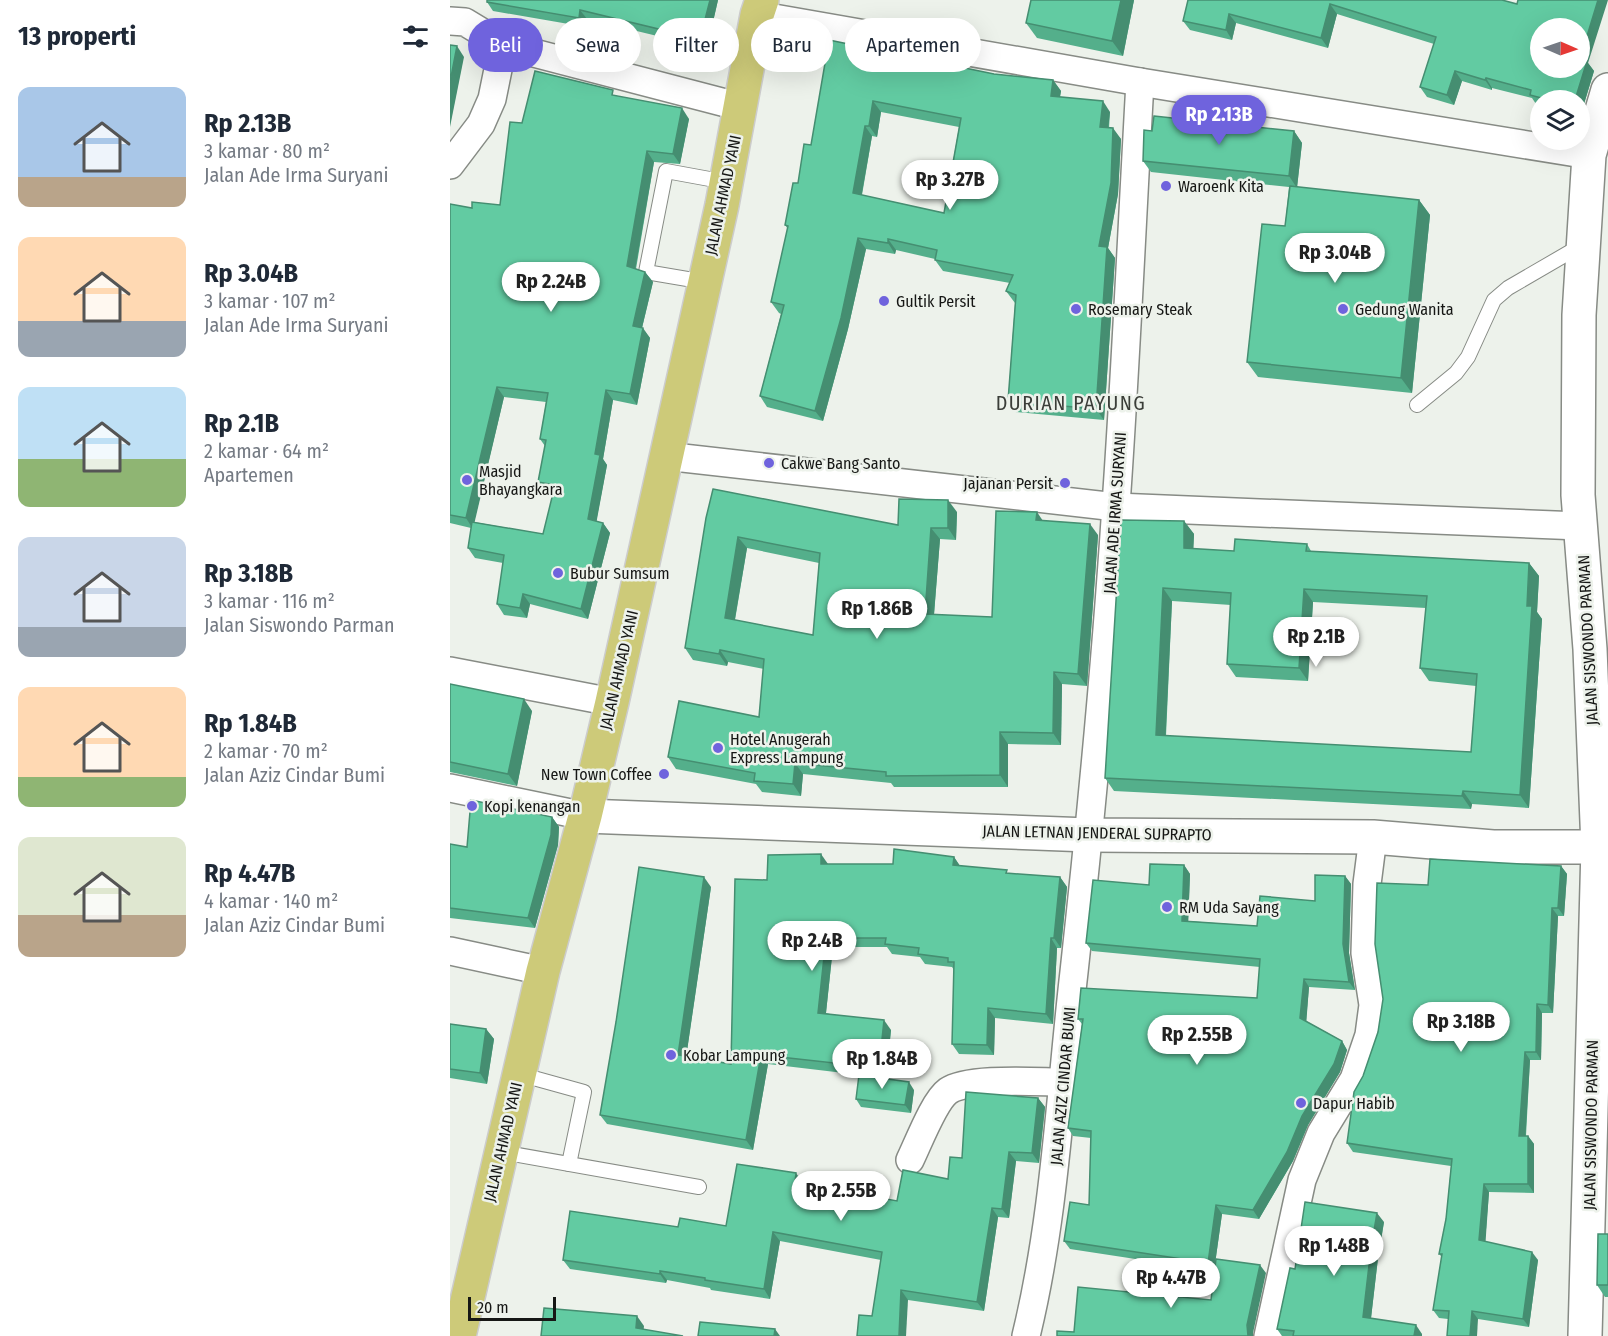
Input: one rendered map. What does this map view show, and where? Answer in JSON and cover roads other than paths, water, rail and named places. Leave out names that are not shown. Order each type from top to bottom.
[{"type":"main road","name":"JALAN AHMAD YANI","points":[[459,1336],[543,971],[585,816],[612,702],[705,282],[760,7]]},
{"type":"street","points":[[760,7],[1140,82],[1589,155]]},
{"type":"street","points":[[450,21],[468,24]]},
{"type":"street","points":[[543,55],[741,107]]},
{"type":"street","points":[[450,165],[481,124],[492,99],[498,72]]},
{"type":"street","name":"JALAN ADE IRMA SURYANI","points":[[1089,835],[1116,507],[1140,82]]},
{"type":"street","name":"JALAN SISWONDO PARMAN","points":[[1585,1336],[1594,1218],[1600,1089],[1603,847],[1578,495],[1579,315],[1589,155],[1608,90]]},
{"type":"street","points":[[665,456],[1116,507],[1580,526]]},
{"type":"street","points":[[450,671],[612,702]]},
{"type":"street","points":[[450,788],[585,816]]},
{"type":"street","name":"JALAN LETNAN JENDERAL SUPRAPTO","points":[[585,816],[1089,835],[1373,837],[1493,847],[1603,847]]},
{"type":"street","name":"JALAN AZIZ CINDAR BUMI","points":[[1026,1336],[1034,1303],[1056,1166],[1089,835]]},
{"type":"street","points":[[1268,1336],[1302,1180],[1321,1133],[1354,1079],[1370,1035],[1372,1005],[1365,953],[1367,884],[1373,837]]},
{"type":"street","points":[[450,951],[543,971]]},
{"type":"street","points":[[910,1160],[934,1110],[948,1091],[969,1083],[1064,1082]]},
{"type":"lane","points":[[705,282],[646,272],[666,171],[726,182]]},
{"type":"lane","points":[[1417,405],[1456,374],[1468,357],[1494,300],[1508,288],[1584,244]]},
{"type":"lane","points":[[519,1074],[584,1092],[569,1164]]},
{"type":"lane","points":[[501,1152],[699,1187]]},
{"type":"place","name":"Waroenk Kita","points":[[1166,186]]},
{"type":"place","name":"Gultik Persit","points":[[884,301]]},
{"type":"place","name":"Rosemary Steak","points":[[1076,309]]},
{"type":"place","name":"Gedung Wanita","points":[[1343,309]]},
{"type":"place","name":"Cakwe Bang Santo","points":[[769,463]]},
{"type":"place","name":"Masjid Bhayangkara","points":[[467,480]]},
{"type":"place","name":"Jajanan Persit","points":[[1065,483]]},
{"type":"place","name":"Bubur Sumsum","points":[[558,573]]},
{"type":"place","name":"Hotel Anugerah Express Lampung","points":[[718,748]]},
{"type":"place","name":"New Town Coffee","points":[[664,774]]},
{"type":"place","name":"Kopi kenangan","points":[[472,806]]},
{"type":"place","name":"RM Uda Sayang","points":[[1167,907]]},
{"type":"place","name":"Kobar Lampung","points":[[671,1055]]},
{"type":"place","name":"Dapur Habib","points":[[1301,1103]]},
{"type":"district","name":"DURIAN PAYUNG","points":[[1071,403]]}]
